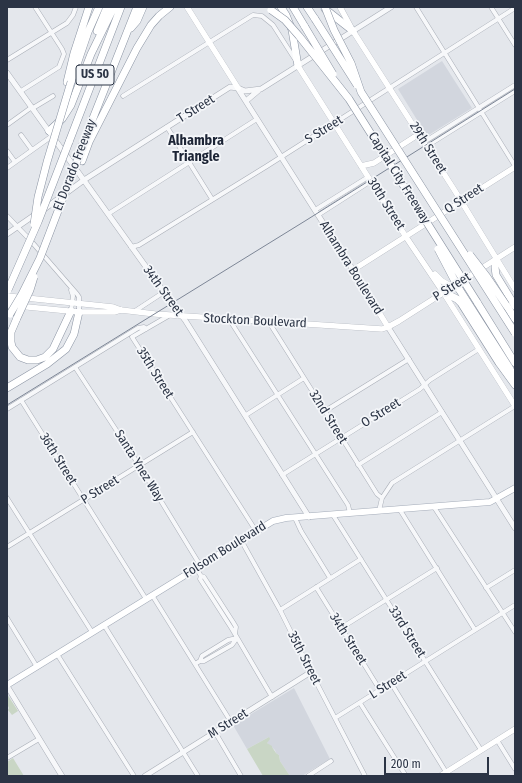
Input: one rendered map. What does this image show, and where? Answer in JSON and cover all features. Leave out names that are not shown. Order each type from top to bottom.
[{"type":"highway","points":[[69,82],[74,53],[89,7]]},
{"type":"highway","points":[[32,236],[38,197],[52,132],[69,82],[99,7]]},
{"type":"highway","points":[[91,54],[97,32],[107,7]]},
{"type":"highway","points":[[52,132],[71,105],[91,54],[114,7]]},
{"type":"highway","name":"El Dorado Freeway","points":[[7,291],[32,236],[122,7]]},
{"type":"highway","name":"El Dorado Freeway","points":[[9,317],[40,258],[60,204],[80,158],[137,7]]},
{"type":"highway","points":[[125,37],[137,21],[143,7]]},
{"type":"highway","points":[[80,158],[137,48],[151,25],[170,7]]},
{"type":"highway","points":[[281,7],[292,30],[298,66]]},
{"type":"highway","points":[[293,7],[349,99]]},
{"type":"highway","points":[[307,7],[361,92]]},
{"type":"highway","points":[[324,7],[353,31]]},
{"type":"highway","name":"Capital City Freeway","points":[[324,7],[354,68],[361,92],[515,333]]},
{"type":"highway","name":"Capital City Freeway","points":[[267,8],[285,20],[349,99],[515,363]]},
{"type":"highway","points":[[430,228],[456,288],[510,369],[515,380]]},
{"type":"highway","points":[[450,231],[487,277],[515,319]]},
{"type":"highway","points":[[40,258],[30,290],[11,332],[10,338],[12,346],[20,357],[28,360],[45,358],[53,349],[71,311]]},
{"type":"highway","points":[[496,259],[496,275],[515,306]]},
{"type":"highway","points":[[443,292],[457,299],[461,303],[515,385]]},
{"type":"highway","points":[[7,388],[47,364],[66,349],[74,334],[79,312]]},
{"type":"main road","name":"Alhambra Boulevard","points":[[187,7],[238,88]]},
{"type":"main road","name":"29th Street","points":[[340,7],[353,31],[462,201],[515,289]]},
{"type":"main road","name":"30th Street","points":[[298,66],[515,406]]},
{"type":"main road","points":[[361,166],[374,163],[419,134]]},
{"type":"main road","name":"Q Street","points":[[353,270],[515,166]]},
{"type":"main road","name":"P Street","points":[[388,327],[443,292],[456,288],[515,247]]},
{"type":"main road","points":[[422,261],[428,263],[437,277],[442,281],[449,286],[456,288]]},
{"type":"main road","name":"Alhambra Boulevard","points":[[353,270],[388,327]]},
{"type":"main road","name":"Stockton Boulevard","points":[[7,296],[113,306],[121,310],[181,316],[382,329],[388,327]]},
{"type":"main road","points":[[7,301],[35,304],[45,300]]},
{"type":"main road","name":"Stockton Boulevard","points":[[7,305],[79,312],[115,312],[121,310]]},
{"type":"main road","name":"Folsom Boulevard","points":[[7,686],[273,521],[350,513],[490,502],[515,488]]},
{"type":"main road","points":[[440,776],[515,729]]},
{"type":"street","points":[[21,92],[60,66],[64,54],[36,7]]},
{"type":"street","points":[[7,60],[69,21],[76,7]]},
{"type":"street","points":[[246,101],[261,89],[391,7]]},
{"type":"street","points":[[416,7],[515,166]]},
{"type":"street","points":[[491,7],[515,45]]},
{"type":"street","name":"S Street","points":[[131,247],[139,245],[335,124],[444,52],[515,8]]},
{"type":"street","name":"30th Street","points":[[208,42],[249,17],[259,15],[273,25],[298,66]]},
{"type":"street","points":[[123,96],[208,42]]},
{"type":"street","name":"34th Street","points":[[8,75],[52,132],[131,247],[185,320],[309,517]]},
{"type":"street","points":[[426,144],[480,110],[515,85]]},
{"type":"street","name":"T Street","points":[[7,234],[84,180],[230,87],[245,91],[261,89]]},
{"type":"street","name":"Alhambra Boulevard","points":[[238,88],[353,270]]},
{"type":"street","points":[[480,110],[515,91]]},
{"type":"street","points":[[7,125],[53,96]]},
{"type":"street","points":[[108,214],[257,119]]},
{"type":"street","points":[[167,127],[212,199]]},
{"type":"street","points":[[7,168],[32,150],[52,132]]},
{"type":"street","points":[[21,135],[32,150]]},
{"type":"street","points":[[7,151],[15,162]]},
{"type":"street","points":[[316,213],[370,179]]},
{"type":"street","points":[[7,216],[31,241],[79,297],[79,312]]},
{"type":"street","points":[[71,288],[73,296],[71,311]]},
{"type":"street","points":[[135,311],[164,292]]},
{"type":"street","points":[[155,323],[157,314]]},
{"type":"street","points":[[7,409],[138,328],[144,327],[146,329],[170,315]]},
{"type":"street","points":[[229,319],[348,505],[350,513]]},
{"type":"street","name":"32nd Street","points":[[270,322],[358,465],[377,494],[382,498]]},
{"type":"street","name":"Alhambra Boulevard","points":[[388,327],[515,528]]},
{"type":"street","name":"35th Street","points":[[146,329],[132,337],[256,531]]},
{"type":"street","name":"O Street","points":[[282,475],[425,385],[479,349]]},
{"type":"street","points":[[325,411],[409,359]]},
{"type":"street","name":"Santa Ynez Way","points":[[75,367],[139,466],[198,567],[201,576],[204,577],[214,595],[236,627],[236,636],[272,696]]},
{"type":"street","points":[[246,415],[304,378]]},
{"type":"street","name":"36th Street","points":[[21,400],[146,599]]},
{"type":"street","points":[[379,511],[382,498],[392,484],[515,406]]},
{"type":"street","points":[[358,465],[442,412]]},
{"type":"street","name":"P Street","points":[[7,547],[193,432]]},
{"type":"street","points":[[7,498],[92,632]]},
{"type":"street","points":[[301,504],[300,513],[295,518],[301,531],[330,578]]},
{"type":"street","points":[[434,507],[515,632]]},
{"type":"street","points":[[400,510],[476,630]]},
{"type":"street","name":"33rd Street","points":[[333,515],[481,750]]},
{"type":"street","name":"35th Street","points":[[241,540],[280,610],[365,776]]},
{"type":"street","points":[[280,610],[361,559]]},
{"type":"street","points":[[341,628],[437,568]]},
{"type":"street","points":[[486,588],[515,570]]},
{"type":"street","name":"34th Street","points":[[316,587],[380,690]]},
{"type":"street","points":[[152,595],[231,722]]},
{"type":"street","name":"L Street","points":[[335,718],[515,605]]},
{"type":"street","points":[[7,618],[37,666]]},
{"type":"street","points":[[104,625],[198,776]]},
{"type":"street","points":[[195,664],[200,661],[204,661],[232,645],[236,636]]},
{"type":"street","points":[[57,654],[134,776]]},
{"type":"street","name":"M Street","points":[[145,776],[311,672]]},
{"type":"street","points":[[391,683],[446,772]]},
{"type":"street","points":[[7,686],[62,776]]},
{"type":"street","points":[[360,703],[406,776]]},
{"type":"street","points":[[215,732],[240,776]]},
{"type":"street","points":[[7,758],[39,739]]},
{"type":"street","points":[[497,740],[515,769]]},
{"type":"street","points":[[308,776],[330,761]]},
{"type":"street","points":[[317,771],[320,776]]},
{"type":"shaded area","points":[[442,61],[472,108],[427,136],[398,89]]},
{"type":"shaded area","points":[[294,688],[330,759],[302,776],[290,776],[280,761],[279,755],[267,743],[269,737],[247,749],[233,725]]},
{"type":"green space","points":[[7,694],[18,711],[12,715],[8,710]]},
{"type":"green space","points":[[269,737],[270,739],[267,743],[272,746],[279,755],[280,761],[290,776],[263,776],[247,749]]},
{"type":"green space","points":[[13,758],[24,776],[7,776],[7,762]]},
{"type":"tram line","points":[[7,405],[515,89]]},
{"type":"district","name":"Alhambra Triangle","points":[[196,150]]}]
